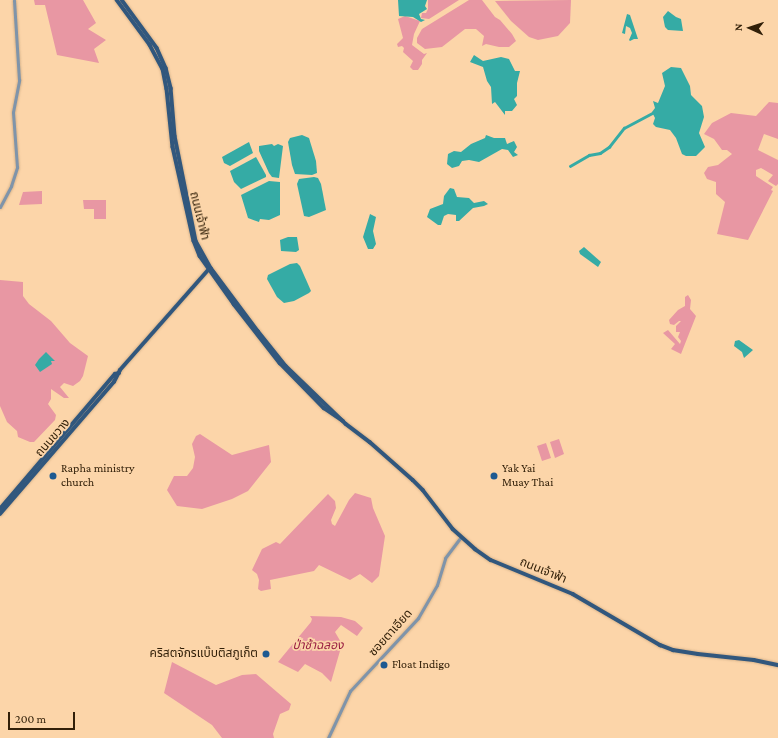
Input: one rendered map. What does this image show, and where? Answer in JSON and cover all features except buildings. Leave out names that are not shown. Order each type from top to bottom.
[{"type":"main road","name":"ถนนเจ้าฟ้า","points":[[117,0],[150,45],[163,69],[167,89],[173,148],[194,241],[210,269],[273,351],[298,377],[340,417],[342,421],[370,442],[414,481],[460,537],[491,560],[573,594],[660,645],[689,653],[754,660],[778,665]]},
{"type":"main road","name":"ถนนเจ้าฟ้า","points":[[122,0],[156,48],[166,68],[171,88],[175,136],[196,241],[210,269]]},
{"type":"main road","name":"ถนนขวาง","points":[[0,514],[88,409],[114,382],[119,373],[210,269]]},
{"type":"main road","name":"ถนนขวาง","points":[[0,509],[59,443]]},
{"type":"street","points":[[0,208],[11,186],[17,167],[13,112],[19,80],[14,0]]},
{"type":"street","name":"ซอยตาเอียด","points":[[328,738],[350,691],[418,618],[437,585],[445,558],[460,537]]},
{"type":"green space","points":[[34,0],[83,0],[96,23],[88,29],[106,40],[94,49],[99,63],[57,55],[45,5],[35,5]]},
{"type":"green space","points":[[428,0],[459,0],[429,19],[421,18],[422,13],[426,13],[428,9]]},
{"type":"green space","points":[[469,0],[482,0],[495,17],[500,20],[512,34],[516,41],[509,47],[499,47],[486,44],[482,46],[484,36],[476,29],[465,29],[442,47],[425,49],[417,43],[417,38],[422,29]]},
{"type":"green space","points":[[571,0],[570,23],[558,36],[538,40],[529,37],[511,21],[495,1]]},
{"type":"green space","points":[[405,16],[420,21],[414,34],[412,45],[424,54],[427,53],[418,70],[413,70],[410,67],[413,61],[403,52],[404,48],[402,46],[398,47],[397,44],[403,38],[398,19]]},
{"type":"green space","points":[[769,102],[778,103],[778,139],[764,134],[758,150],[778,160],[778,184],[776,186],[768,181],[773,175],[761,168],[756,170],[756,176],[773,187],[771,190],[773,191],[748,240],[717,234],[725,202],[716,194],[716,182],[707,179],[704,173],[708,167],[718,165],[732,154],[727,150],[722,150],[714,139],[704,134],[712,123],[731,113],[756,116]]},
{"type":"green space","points":[[42,191],[42,204],[19,205],[23,192]]},
{"type":"green space","points":[[83,200],[106,200],[106,219],[94,219],[94,209],[84,209]]},
{"type":"green space","points":[[0,280],[23,282],[23,296],[29,304],[51,321],[70,343],[88,356],[83,376],[80,381],[73,386],[64,383],[60,387],[69,398],[64,398],[51,389],[51,399],[48,404],[56,415],[55,420],[34,442],[18,437],[17,431],[7,422],[0,406]]},
{"type":"green space","points":[[688,295],[691,300],[690,309],[696,316],[681,354],[671,349],[675,344],[663,333],[668,330],[680,344],[681,341],[678,337],[680,332],[676,332],[676,326],[681,321],[674,325],[670,324],[669,320],[678,310],[685,306],[685,297]]},
{"type":"green space","points":[[200,434],[232,455],[269,445],[271,462],[248,491],[232,499],[202,509],[177,506],[167,490],[174,476],[187,476],[193,468],[195,457],[192,444],[196,436]]},
{"type":"green space","points":[[559,439],[564,454],[555,458],[550,442]]},
{"type":"green space","points":[[546,443],[551,458],[542,461],[537,446]]},
{"type":"green space","points":[[355,493],[371,498],[373,508],[385,536],[379,576],[372,583],[360,574],[350,580],[319,565],[314,571],[270,580],[271,589],[261,591],[258,589],[259,580],[257,574],[252,570],[262,549],[276,542],[280,544],[328,494],[335,501],[336,508],[331,520],[332,524],[335,526],[349,500]]},
{"type":"green space","name":"ป่าช้าฉลอง","points":[[310,616],[341,617],[355,621],[363,628],[357,636],[341,625],[335,632],[342,644],[331,682],[322,673],[305,664],[298,672],[278,662],[311,622],[312,619]]},
{"type":"green space","points":[[172,662],[216,685],[242,675],[256,674],[291,704],[289,710],[280,714],[273,734],[274,738],[222,738],[212,725],[164,693]]},
{"type":"water","points":[[398,0],[427,0],[425,6],[427,9],[419,14],[421,19],[425,20],[421,22],[413,17],[399,16]]},
{"type":"water","points":[[668,11],[681,19],[683,31],[668,30],[665,27],[663,17]]},
{"type":"water","points":[[627,14],[630,15],[638,39],[629,40],[632,33],[630,28],[626,26],[625,34],[622,33]]},
{"type":"water","points":[[474,55],[483,61],[501,57],[509,59],[515,71],[520,71],[517,83],[517,96],[514,99],[517,105],[512,111],[505,111],[505,115],[495,102],[492,104],[491,87],[487,81],[483,67],[470,62]]},
{"type":"water","points":[[671,67],[681,68],[690,86],[691,95],[702,106],[704,117],[699,133],[705,147],[696,156],[686,156],[682,154],[676,138],[670,130],[656,127],[653,124],[655,118],[652,112],[655,108],[653,101],[658,103],[665,86],[662,73]]},
{"type":"water","points":[[302,135],[309,138],[316,161],[317,173],[312,175],[295,174],[292,165],[288,142],[290,138]]},
{"type":"water","points":[[486,135],[494,138],[505,138],[507,144],[514,141],[517,147],[514,152],[518,155],[513,157],[508,150],[502,149],[479,162],[469,160],[462,161],[459,166],[452,168],[447,164],[448,154],[454,151],[461,152],[471,144],[485,138]]},
{"type":"water","points":[[249,142],[253,153],[230,166],[224,163],[222,157]]},
{"type":"water","points":[[272,144],[274,146],[278,144],[283,146],[279,178],[272,177],[269,173],[259,151],[259,146]]},
{"type":"water","points":[[256,157],[266,177],[241,189],[234,182],[230,171]]},
{"type":"water","points":[[314,177],[318,178],[321,184],[326,210],[309,217],[304,216],[297,184],[299,179]]},
{"type":"water","points":[[269,181],[280,182],[280,215],[269,220],[260,219],[259,222],[248,218],[241,195]]},
{"type":"water","points":[[450,188],[454,189],[457,197],[469,198],[474,203],[484,201],[488,204],[473,208],[459,221],[456,221],[456,215],[448,214],[444,216],[441,225],[438,225],[427,217],[430,209],[443,204],[444,196]]},
{"type":"water","points":[[370,214],[376,217],[373,231],[376,244],[373,249],[368,249],[363,237]]},
{"type":"water","points":[[288,237],[297,237],[299,250],[296,252],[281,251],[280,240]]},
{"type":"water","points":[[584,247],[601,262],[598,267],[580,254],[579,251]]},
{"type":"water","points":[[297,263],[300,266],[311,291],[294,301],[284,303],[277,297],[267,279],[268,275],[290,264]]},
{"type":"water","points":[[739,340],[753,350],[744,358],[742,352],[734,346],[735,341]]},
{"type":"water","points":[[46,352],[55,361],[51,361],[52,364],[40,372],[35,365]]},
{"type":"waterway","points":[[570,166],[589,155],[600,153],[609,147],[624,128],[652,113]]},
{"type":"place","name":"Rapha ministry church","points":[[53,476]]},
{"type":"place","name":"Yak Yai Muay Thai","points":[[494,476]]},
{"type":"place","name":"คริสตจักรแบ๊บติสภูเก็ต","points":[[266,654]]},
{"type":"place","name":"Float Indigo","points":[[384,665]]}]
